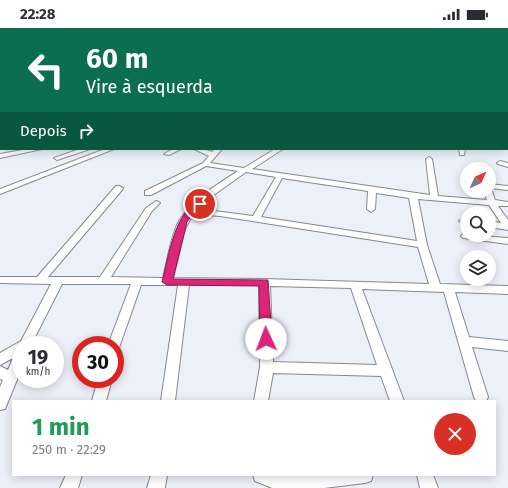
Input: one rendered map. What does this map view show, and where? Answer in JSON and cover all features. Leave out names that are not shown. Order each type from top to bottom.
[{"type":"street","points":[[0,156],[33,150]]},
{"type":"street","points":[[57,158],[84,150]]},
{"type":"street","points":[[0,192],[106,150]]},
{"type":"street","points":[[167,154],[176,150]]},
{"type":"street","points":[[200,150],[213,155]]},
{"type":"street","points":[[148,193],[205,164],[218,150]]},
{"type":"street","points":[[167,282],[181,228],[191,211],[243,170],[278,150]]},
{"type":"street","points":[[428,158],[434,198]]},
{"type":"street","points":[[500,162],[508,165]]},
{"type":"street","points":[[205,164],[413,196],[508,204]]},
{"type":"street","points":[[255,219],[280,176]]},
{"type":"street","points":[[496,187],[508,188]]},
{"type":"street","points":[[40,280],[119,188]]},
{"type":"street","points":[[371,209],[372,190]]},
{"type":"street","points":[[413,196],[422,245],[464,341],[481,397]]},
{"type":"street","points":[[490,198],[508,227]]},
{"type":"street","points":[[103,281],[149,210],[156,203]]},
{"type":"street","points":[[191,211],[220,213],[422,245]]},
{"type":"street","points":[[496,225],[508,227]]},
{"type":"street","points":[[496,240],[508,241]]},
{"type":"street","points":[[0,280],[264,282],[508,290]]},
{"type":"street","points":[[29,336],[58,281]]},
{"type":"street","points":[[117,336],[137,282]]},
{"type":"street","points":[[168,400],[184,282]]},
{"type":"street","points":[[261,400],[267,367],[264,282]]},
{"type":"street","points":[[355,285],[397,400]]},
{"type":"street","points":[[464,341],[508,346]]},
{"type":"street","points":[[0,360],[12,353]]},
{"type":"street","points":[[0,404],[5,375],[12,364]]},
{"type":"street","points":[[267,367],[386,372]]},
{"type":"street","points":[[99,400],[102,388]]},
{"type":"street","points":[[69,488],[74,476]]},
{"type":"street","points":[[156,488],[159,476]]},
{"type":"street","points":[[267,481],[276,483],[294,483],[356,476]]},
{"type":"street","points":[[425,476],[429,488]]},
{"type":"route","points":[[200,204],[191,211],[183,222],[167,282],[264,282],[266,339]]}]
